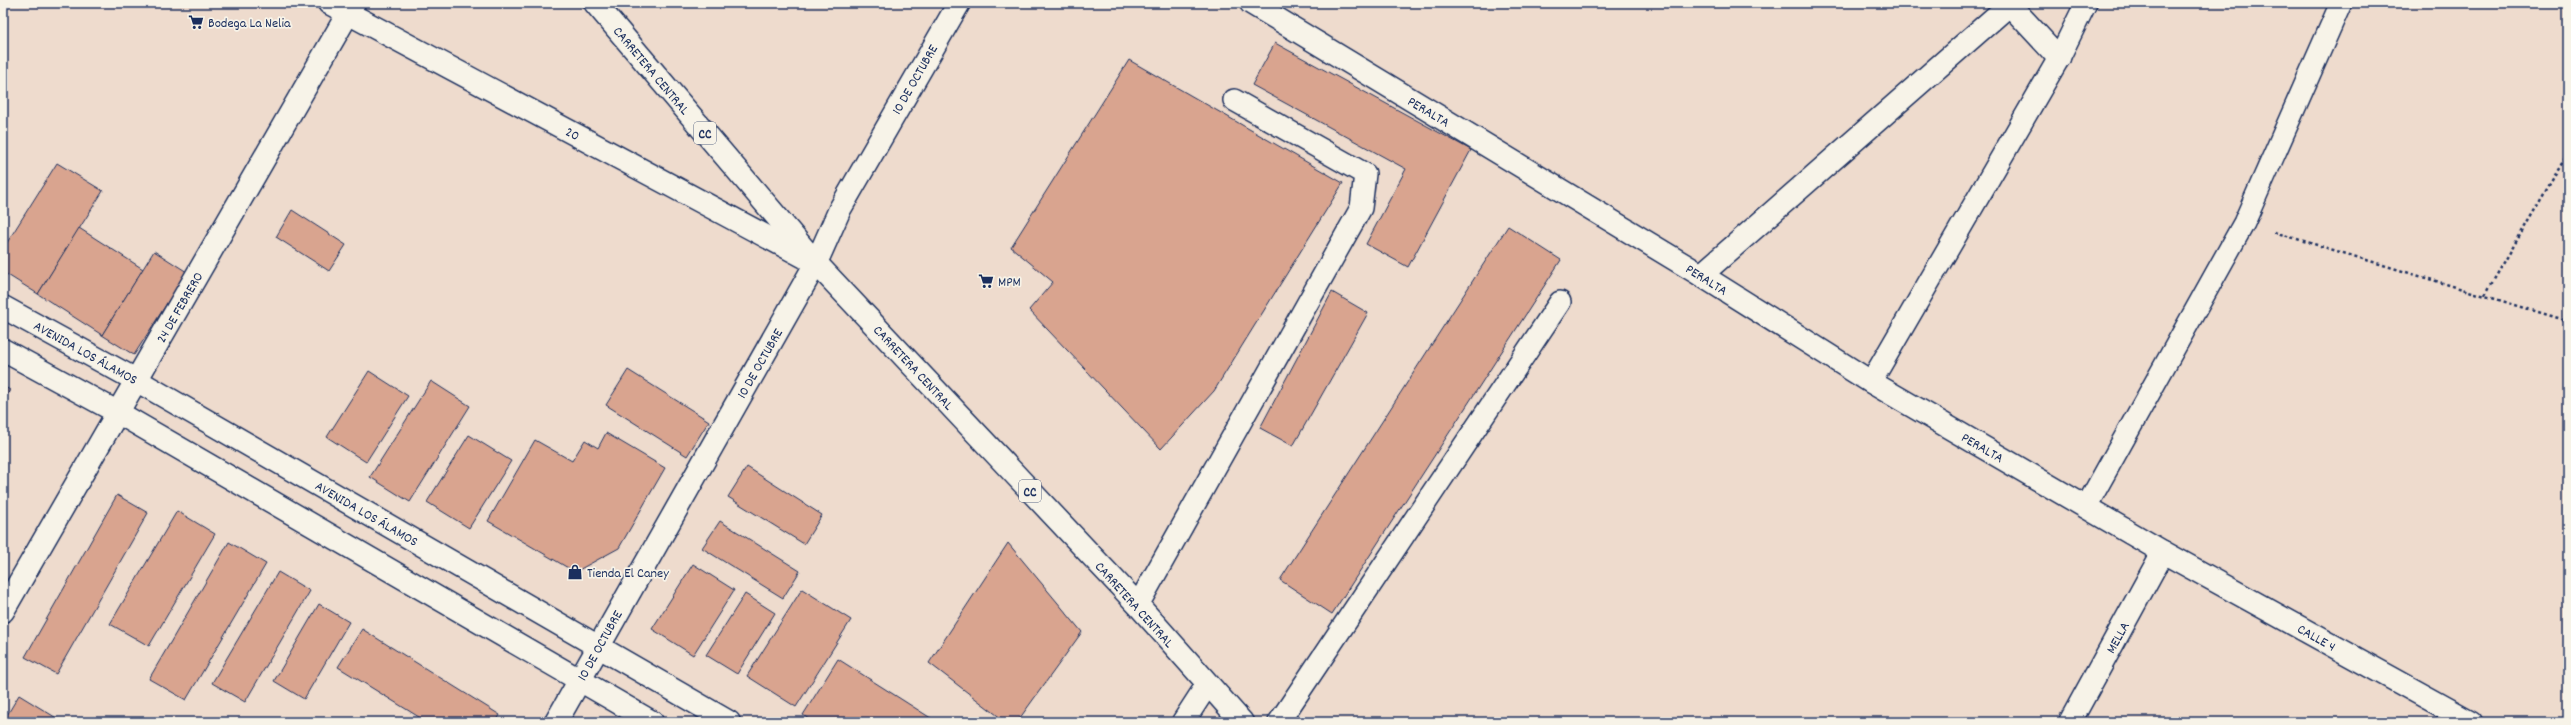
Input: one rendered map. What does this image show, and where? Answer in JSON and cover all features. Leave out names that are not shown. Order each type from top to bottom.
[{"type":"street","name":"CARRETERA CENTRAL","points":[[595,3],[816,263],[1138,605],[1207,685],[1242,722]]},
{"type":"street","name":"10 DE OCTUBRE","points":[[556,722],[816,263],[840,209],[959,3]]},
{"type":"street","name":"PERALTA","points":[[1251,3],[1701,275],[1871,382],[2163,552]]},
{"type":"street","points":[[1701,275],[2008,4],[2059,58]]},
{"type":"street","name":"20","points":[[344,6],[816,263]]},
{"type":"street","name":"24 DE FEBRERO","points":[[3,611],[136,380],[344,6]]},
{"type":"street","name":"AVENIDA LOS ÁLAMOS","points":[[3,307],[136,380],[729,722]]},
{"type":"street","points":[[3,350],[117,412],[652,722]]},
{"type":"street","name":"MELLA","points":[[2070,722],[2163,552]]},
{"type":"street","name":"CALLE 4","points":[[2163,552],[2471,722]]},
{"type":"street","points":[[1183,722],[1207,685]]},
{"type":"lane","points":[[1871,382],[2059,58],[2086,3]]},
{"type":"lane","points":[[2086,507],[2244,223],[2341,3]]},
{"type":"lane","points":[[1138,605],[1361,208],[1365,174],[1234,100]]},
{"type":"lane","points":[[1279,722],[1560,302]]},
{"type":"path","points":[[2485,295],[2568,154]]},
{"type":"path","points":[[2244,223],[2568,321]]},
{"type":"building","points":[[1275,43],[1471,150],[1408,267],[1366,244],[1406,169],[1252,85]]},
{"type":"building","points":[[1129,60],[1343,183],[1214,391],[1161,449],[1029,310],[1053,282],[1011,247]]},
{"type":"building","points":[[57,163],[103,191],[38,294],[3,272],[3,249]]},
{"type":"building","points":[[292,210],[346,245],[329,271],[276,237]]},
{"type":"building","points":[[1508,226],[1561,260],[1332,614],[1280,580]]},
{"type":"building","points":[[79,228],[143,269],[102,335],[38,294]]},
{"type":"building","points":[[154,251],[187,272],[134,355],[102,335]]},
{"type":"building","points":[[1332,292],[1368,313],[1293,446],[1260,428]]},
{"type":"building","points":[[628,370],[709,421],[687,456],[606,405]]},
{"type":"building","points":[[369,371],[408,396],[366,462],[327,437]]},
{"type":"building","points":[[431,381],[470,406],[410,502],[370,477]]},
{"type":"building","points":[[3,386],[10,390],[3,402]]},
{"type":"building","points":[[606,433],[665,468],[619,548],[575,572],[488,521],[535,440],[572,461],[585,440],[598,448]]},
{"type":"building","points":[[469,435],[511,461],[469,528],[427,502]]},
{"type":"building","points":[[747,467],[822,515],[804,544],[728,497]]},
{"type":"building","points":[[117,495],[148,513],[56,674],[25,657]]},
{"type":"building","points":[[177,511],[215,534],[149,646],[110,624]]},
{"type":"building","points":[[720,521],[800,571],[783,598],[702,548]]},
{"type":"building","points":[[229,542],[266,564],[186,700],[149,679]]},
{"type":"building","points":[[1008,543],[1082,632],[1017,722],[1006,722],[929,663]]},
{"type":"building","points":[[693,564],[734,590],[693,655],[652,629]]},
{"type":"building","points":[[278,572],[310,591],[245,702],[212,683]]},
{"type":"building","points":[[802,589],[851,620],[796,707],[747,676]]},
{"type":"building","points":[[745,594],[775,613],[737,674],[706,655]]},
{"type":"building","points":[[319,604],[349,622],[304,699],[274,681]]},
{"type":"building","points":[[362,629],[500,715],[496,722],[427,722],[338,667]]},
{"type":"building","points":[[838,659],[937,722],[813,722],[803,715]]},
{"type":"building","points":[[19,695],[63,722],[3,722]]},
{"type":"place","name":"Bodega La Nelia","points":[[196,22]]},
{"type":"place","name":"MPM","points":[[986,281]]},
{"type":"place","name":"Tienda El Caney","points":[[575,572]]}]
